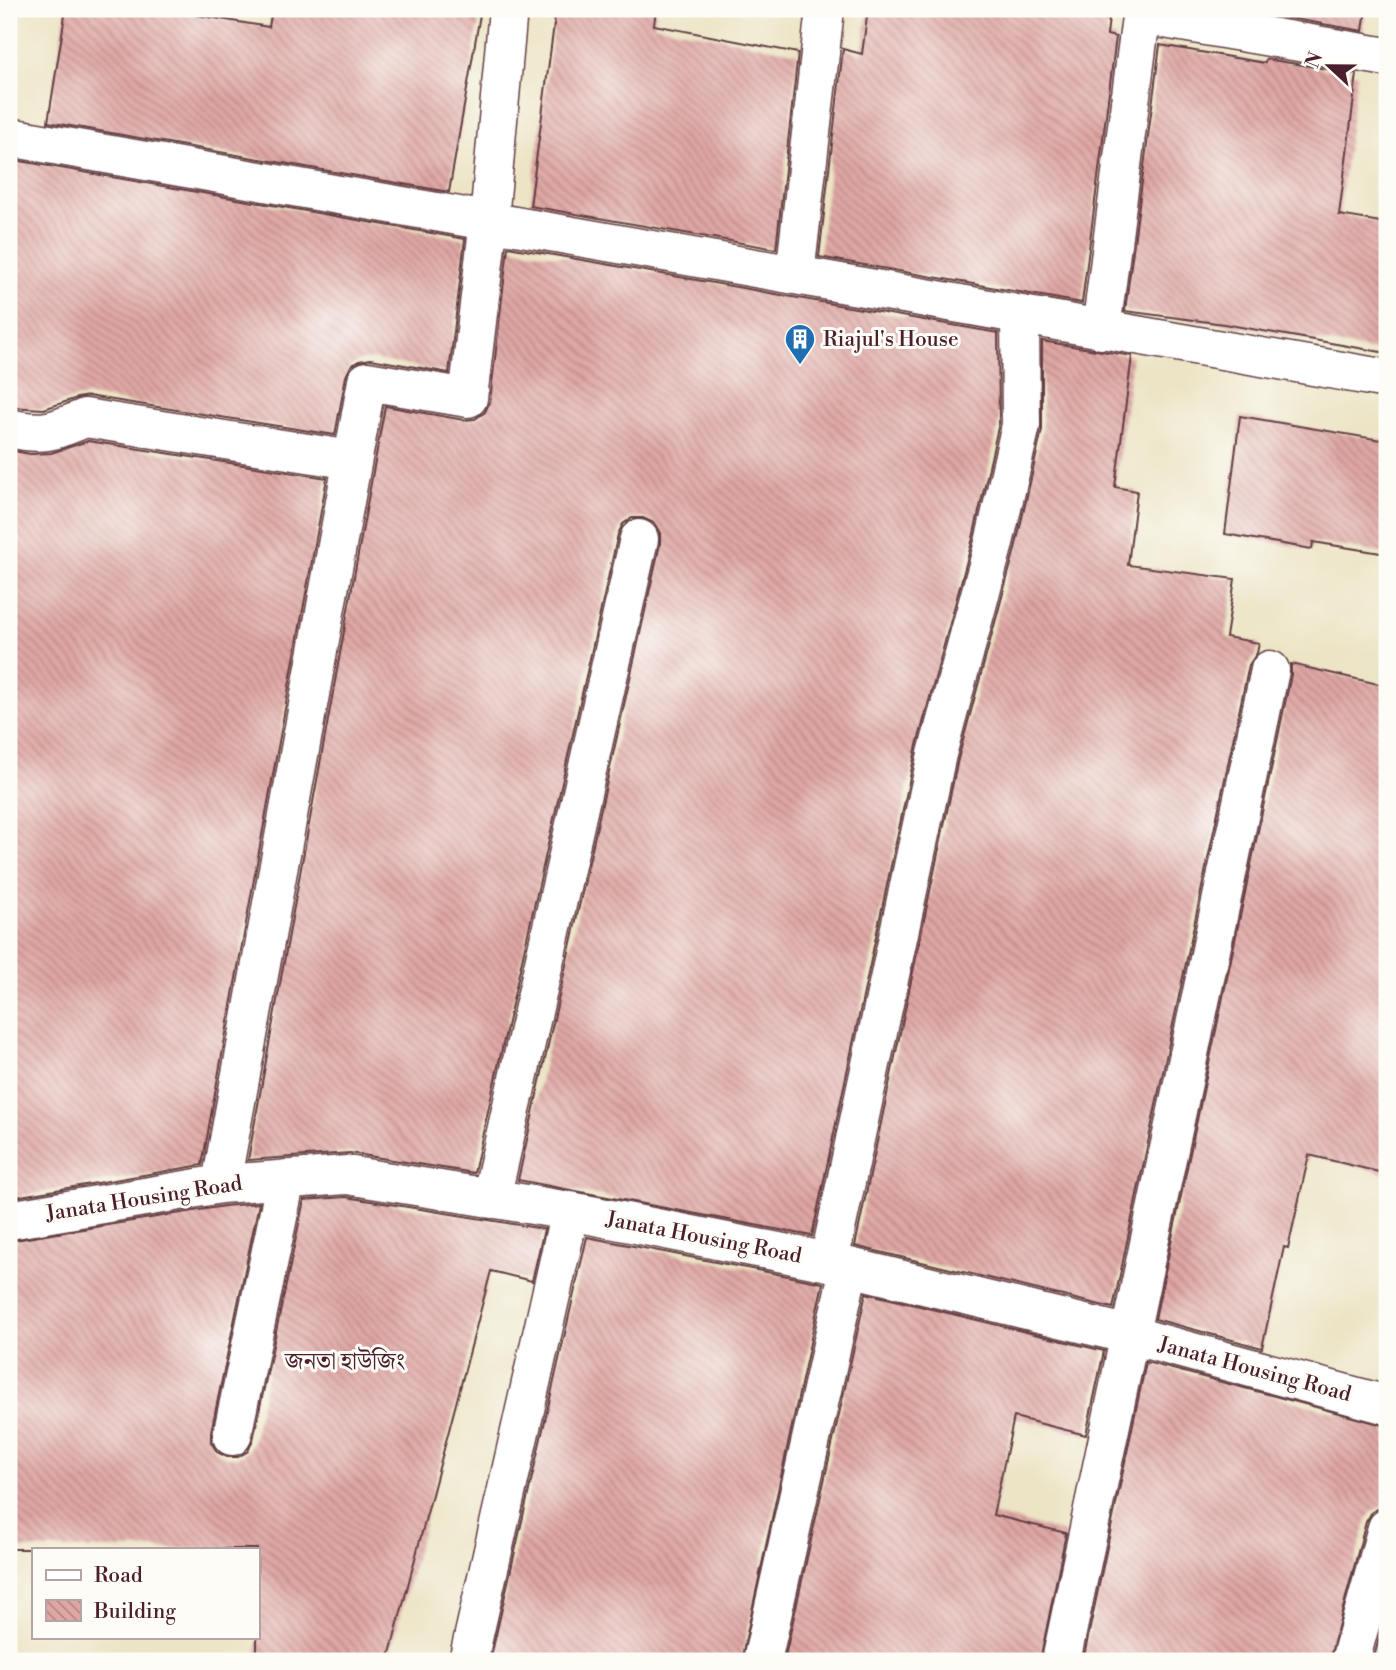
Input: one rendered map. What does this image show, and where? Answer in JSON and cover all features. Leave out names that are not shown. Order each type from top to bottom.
[{"type":"street","points":[[220,1184],[367,381],[468,398],[489,220],[508,9]]},
{"type":"street","points":[[795,275],[825,9]]},
{"type":"street","points":[[1101,330],[1142,12],[1387,57]]},
{"type":"street","points":[[9,137],[1387,379]]},
{"type":"street","points":[[762,1661],[937,754],[995,543],[1021,425],[1020,316]]},
{"type":"street","points":[[9,428],[34,434],[62,428],[85,418],[352,460]]},
{"type":"street","points":[[491,1199],[639,540]]},
{"type":"street","points":[[1061,1661],[1270,670]]},
{"type":"street","name":"Janata Housing Road","points":[[9,1220],[220,1184],[347,1175],[570,1211],[839,1265],[1130,1335],[1387,1405]]},
{"type":"street","points":[[232,1436],[286,1180]]},
{"type":"street","points":[[468,1661],[570,1211]]},
{"type":"street","points":[[1350,1661],[1387,1528]]},
{"type":"building","points":[[66,9],[160,9],[269,27],[272,9],[481,9],[449,192],[48,122]]},
{"type":"building","points":[[556,9],[656,9],[654,25],[798,53],[776,249],[530,206]]},
{"type":"building","points":[[868,9],[1110,9],[1107,35],[1116,37],[1082,303],[819,257],[843,49],[862,54]]},
{"type":"building","points":[[1273,9],[1366,9],[1363,31],[1272,15]]},
{"type":"building","points":[[1160,45],[1265,63],[1266,59],[1357,74],[1339,215],[1387,223],[1387,353],[1224,324],[1125,311]]},
{"type":"building","points":[[9,159],[465,239],[449,373],[371,359],[359,361],[351,366],[346,376],[335,435],[88,396],[44,409],[9,407]]},
{"type":"building","points":[[508,247],[998,333],[999,423],[973,538],[916,749],[812,1236],[518,1180],[660,544],[660,533],[654,523],[643,518],[632,518],[623,524],[618,534],[474,1173],[350,1153],[248,1160],[385,406],[464,420],[475,419],[485,412],[490,401]]},
{"type":"building","points":[[1042,341],[1132,356],[1115,487],[1137,491],[1128,565],[1235,579],[1226,637],[1259,643],[1257,653],[1249,665],[1113,1308],[855,1246],[958,759],[1015,549],[1042,430]]},
{"type":"building","points":[[1240,416],[1387,441],[1387,554],[1313,542],[1312,549],[1225,534]]},
{"type":"building","points":[[88,441],[327,478],[202,1165],[9,1198],[9,450],[30,454],[51,453]]},
{"type":"building","points":[[1291,664],[1387,686],[1387,1174],[1309,1155],[1288,1248],[1284,1247],[1262,1348],[1155,1319],[1291,675]]},
{"type":"building","points":[[346,1197],[544,1229],[532,1281],[491,1271],[388,1661],[257,1661],[259,1548],[9,1549],[9,1241],[224,1206],[259,1203],[211,1432],[211,1442],[217,1452],[227,1457],[238,1457],[248,1451],[253,1440],[304,1200]]},
{"type":"building","points":[[587,1237],[823,1283],[741,1661],[490,1661]]},
{"type":"building","points":[[866,1293],[1104,1351],[1086,1435],[1014,1417],[993,1515],[1066,1533],[1040,1661],[784,1661]]},
{"type":"building","points":[[1146,1362],[1387,1426],[1387,1507],[1372,1512],[1366,1522],[1329,1661],[1083,1661]]},
{"type":"building","points":[[1387,1609],[1387,1661],[1373,1661]]},
{"type":"place","name":"Riajul's House","points":[[800,366]]},
{"type":"district","name":"জনতা হাউজিং","points":[[345,1361]]}]
